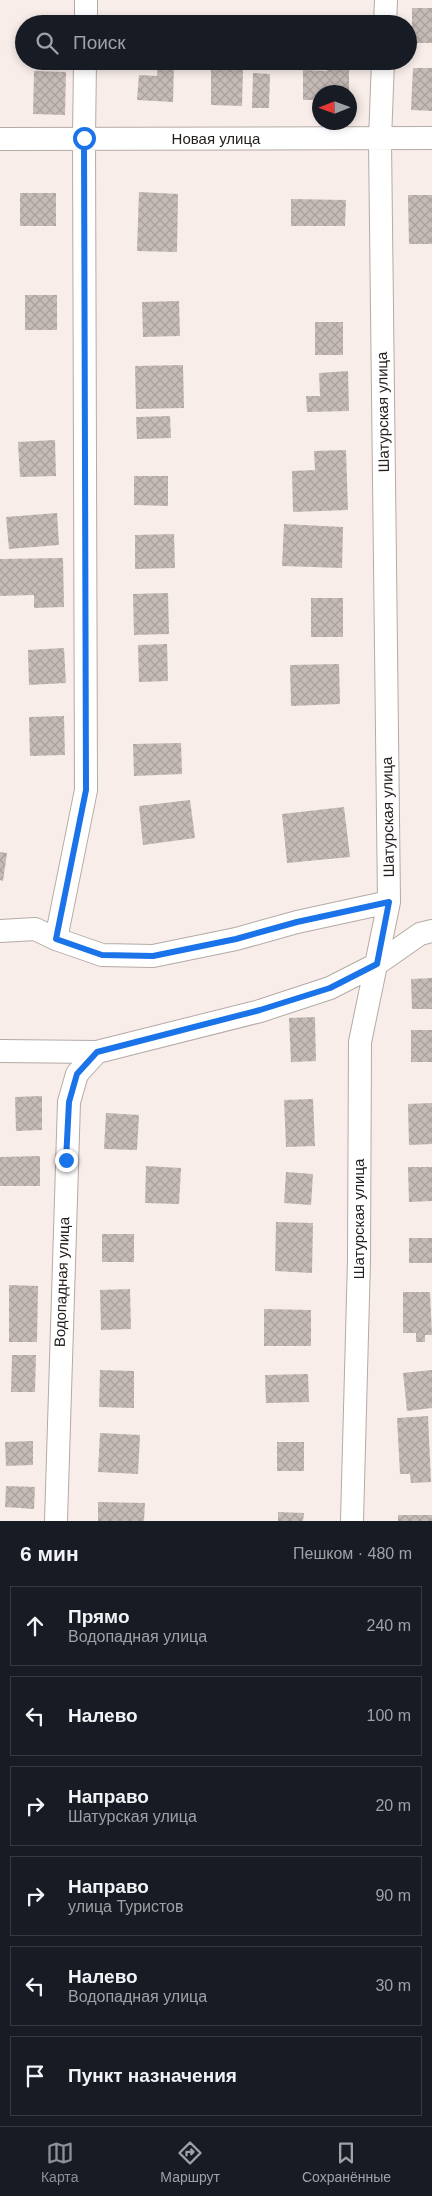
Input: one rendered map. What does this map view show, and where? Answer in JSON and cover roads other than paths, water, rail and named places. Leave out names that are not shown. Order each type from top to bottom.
[{"type":"street","points":[[86,0],[86,15]]},
{"type":"street","points":[[385,15],[386,0]]},
{"type":"street","points":[[56,939],[86,790],[85,70]]},
{"type":"street","name":"Шатурская улица","points":[[352,1521],[359,1260],[360,1042],[389,902],[380,140],[383,70]]},
{"type":"street","name":"Новая улица","points":[[0,139],[380,140],[432,138]]},
{"type":"street","points":[[0,931],[35,929],[56,939],[102,955],[153,956],[236,939],[297,922],[389,902]]},
{"type":"street","points":[[0,1050],[97,1052],[260,1010],[330,988],[377,964],[420,934],[432,931]]},
{"type":"street","name":"Водопадная улица","points":[[56,1521],[69,1102],[77,1074],[97,1052]]}]
